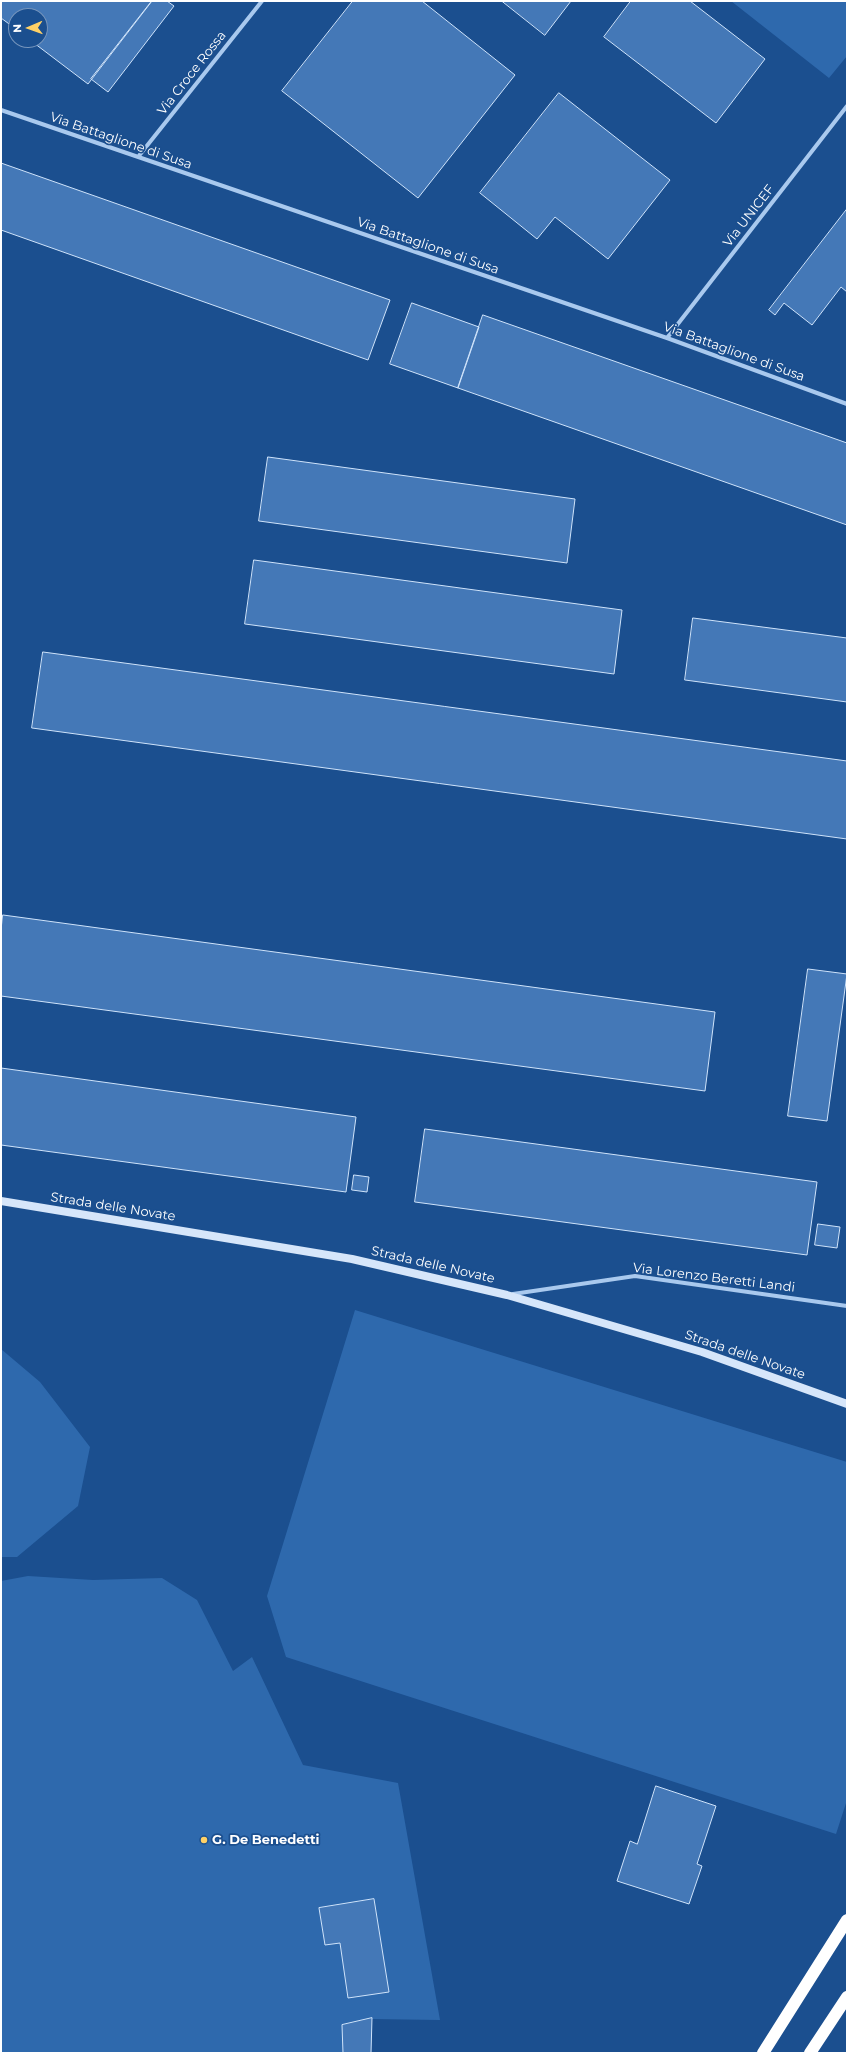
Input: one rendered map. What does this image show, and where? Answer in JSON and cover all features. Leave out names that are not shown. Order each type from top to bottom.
[{"type":"highway","points":[[763,2053],[847,1920]]},
{"type":"highway","points":[[810,2053],[847,1997]]},
{"type":"street","name":"Via Croce Rossa","points":[[138,157],[262,1]]},
{"type":"street","name":"Via UNICEF","points":[[666,338],[847,106]]},
{"type":"street","name":"Via Battaglione di Susa","points":[[1,110],[666,338],[847,404]]},
{"type":"street","name":"Strada delle Novate","points":[[1,1201],[352,1259],[507,1295],[702,1352],[847,1404]]},
{"type":"street","name":"Via Lorenzo Beretti Landi","points":[[507,1295],[635,1276],[847,1306]]},
{"type":"shaded area","points":[[731,1],[847,1],[847,56],[829,78]]},
{"type":"shaded area","points":[[355,1310],[847,1462],[847,1800],[836,1834],[286,1657],[267,1596]]},
{"type":"shaded area","points":[[1,1349],[40,1382],[90,1447],[78,1506],[17,1557],[1,1557]]},
{"type":"shaded area","name":"G. De Benedetti","points":[[28,1576],[93,1580],[162,1578],[197,1600],[233,1671],[252,1657],[303,1765],[398,1783],[440,2020],[372,2019],[371,2053],[1,2053],[1,1581]]},
{"type":"building","points":[[1,1],[152,1],[88,84],[41,48],[48,48],[48,8],[8,8],[8,23],[1,18]]},
{"type":"building","points":[[152,1],[167,1],[174,6],[108,92],[91,79]]},
{"type":"building","points":[[353,1],[422,1],[515,75],[418,198],[282,91]]},
{"type":"building","points":[[502,1],[571,1],[545,35]]},
{"type":"building","points":[[631,1],[690,1],[765,59],[716,123],[604,37]]},
{"type":"building","points":[[559,93],[670,180],[608,259],[555,217],[537,239],[480,193]]},
{"type":"building","points":[[1,163],[390,300],[368,360],[1,230]]},
{"type":"building","points":[[847,209],[847,292],[841,287],[812,325],[784,303],[775,315],[769,310]]},
{"type":"building","points":[[412,303],[479,327],[458,388],[390,364]]},
{"type":"building","points":[[483,315],[847,443],[847,525],[458,388]]},
{"type":"building","points":[[268,457],[575,499],[567,563],[259,521]]},
{"type":"building","points":[[254,560],[622,610],[614,674],[245,624]]},
{"type":"building","points":[[693,618],[847,638],[847,702],[685,680]]},
{"type":"building","points":[[43,652],[847,761],[847,839],[32,728]]},
{"type":"building","points":[[3,915],[715,1012],[705,1091],[1,996],[1,930]]},
{"type":"building","points":[[808,969],[847,974],[827,1121],[788,1116]]},
{"type":"building","points":[[1,1068],[356,1117],[346,1192],[1,1145]]},
{"type":"building","points":[[425,1129],[817,1182],[807,1255],[415,1202]]},
{"type":"building","points":[[354,1175],[369,1177],[367,1192],[352,1190]]},
{"type":"building","points":[[818,1224],[840,1227],[837,1248],[815,1245]]},
{"type":"building","points":[[656,1786],[716,1806],[697,1864],[702,1866],[689,1904],[617,1881],[630,1841],[637,1844]]},
{"type":"building","points":[[374,1899],[389,1992],[348,1998],[340,1943],[325,1945],[319,1908]]},
{"type":"building","points":[[372,2018],[371,2053],[343,2053],[342,2025]]},
{"type":"place","name":"G. De Benedetti","points":[[204,1840]]}]
